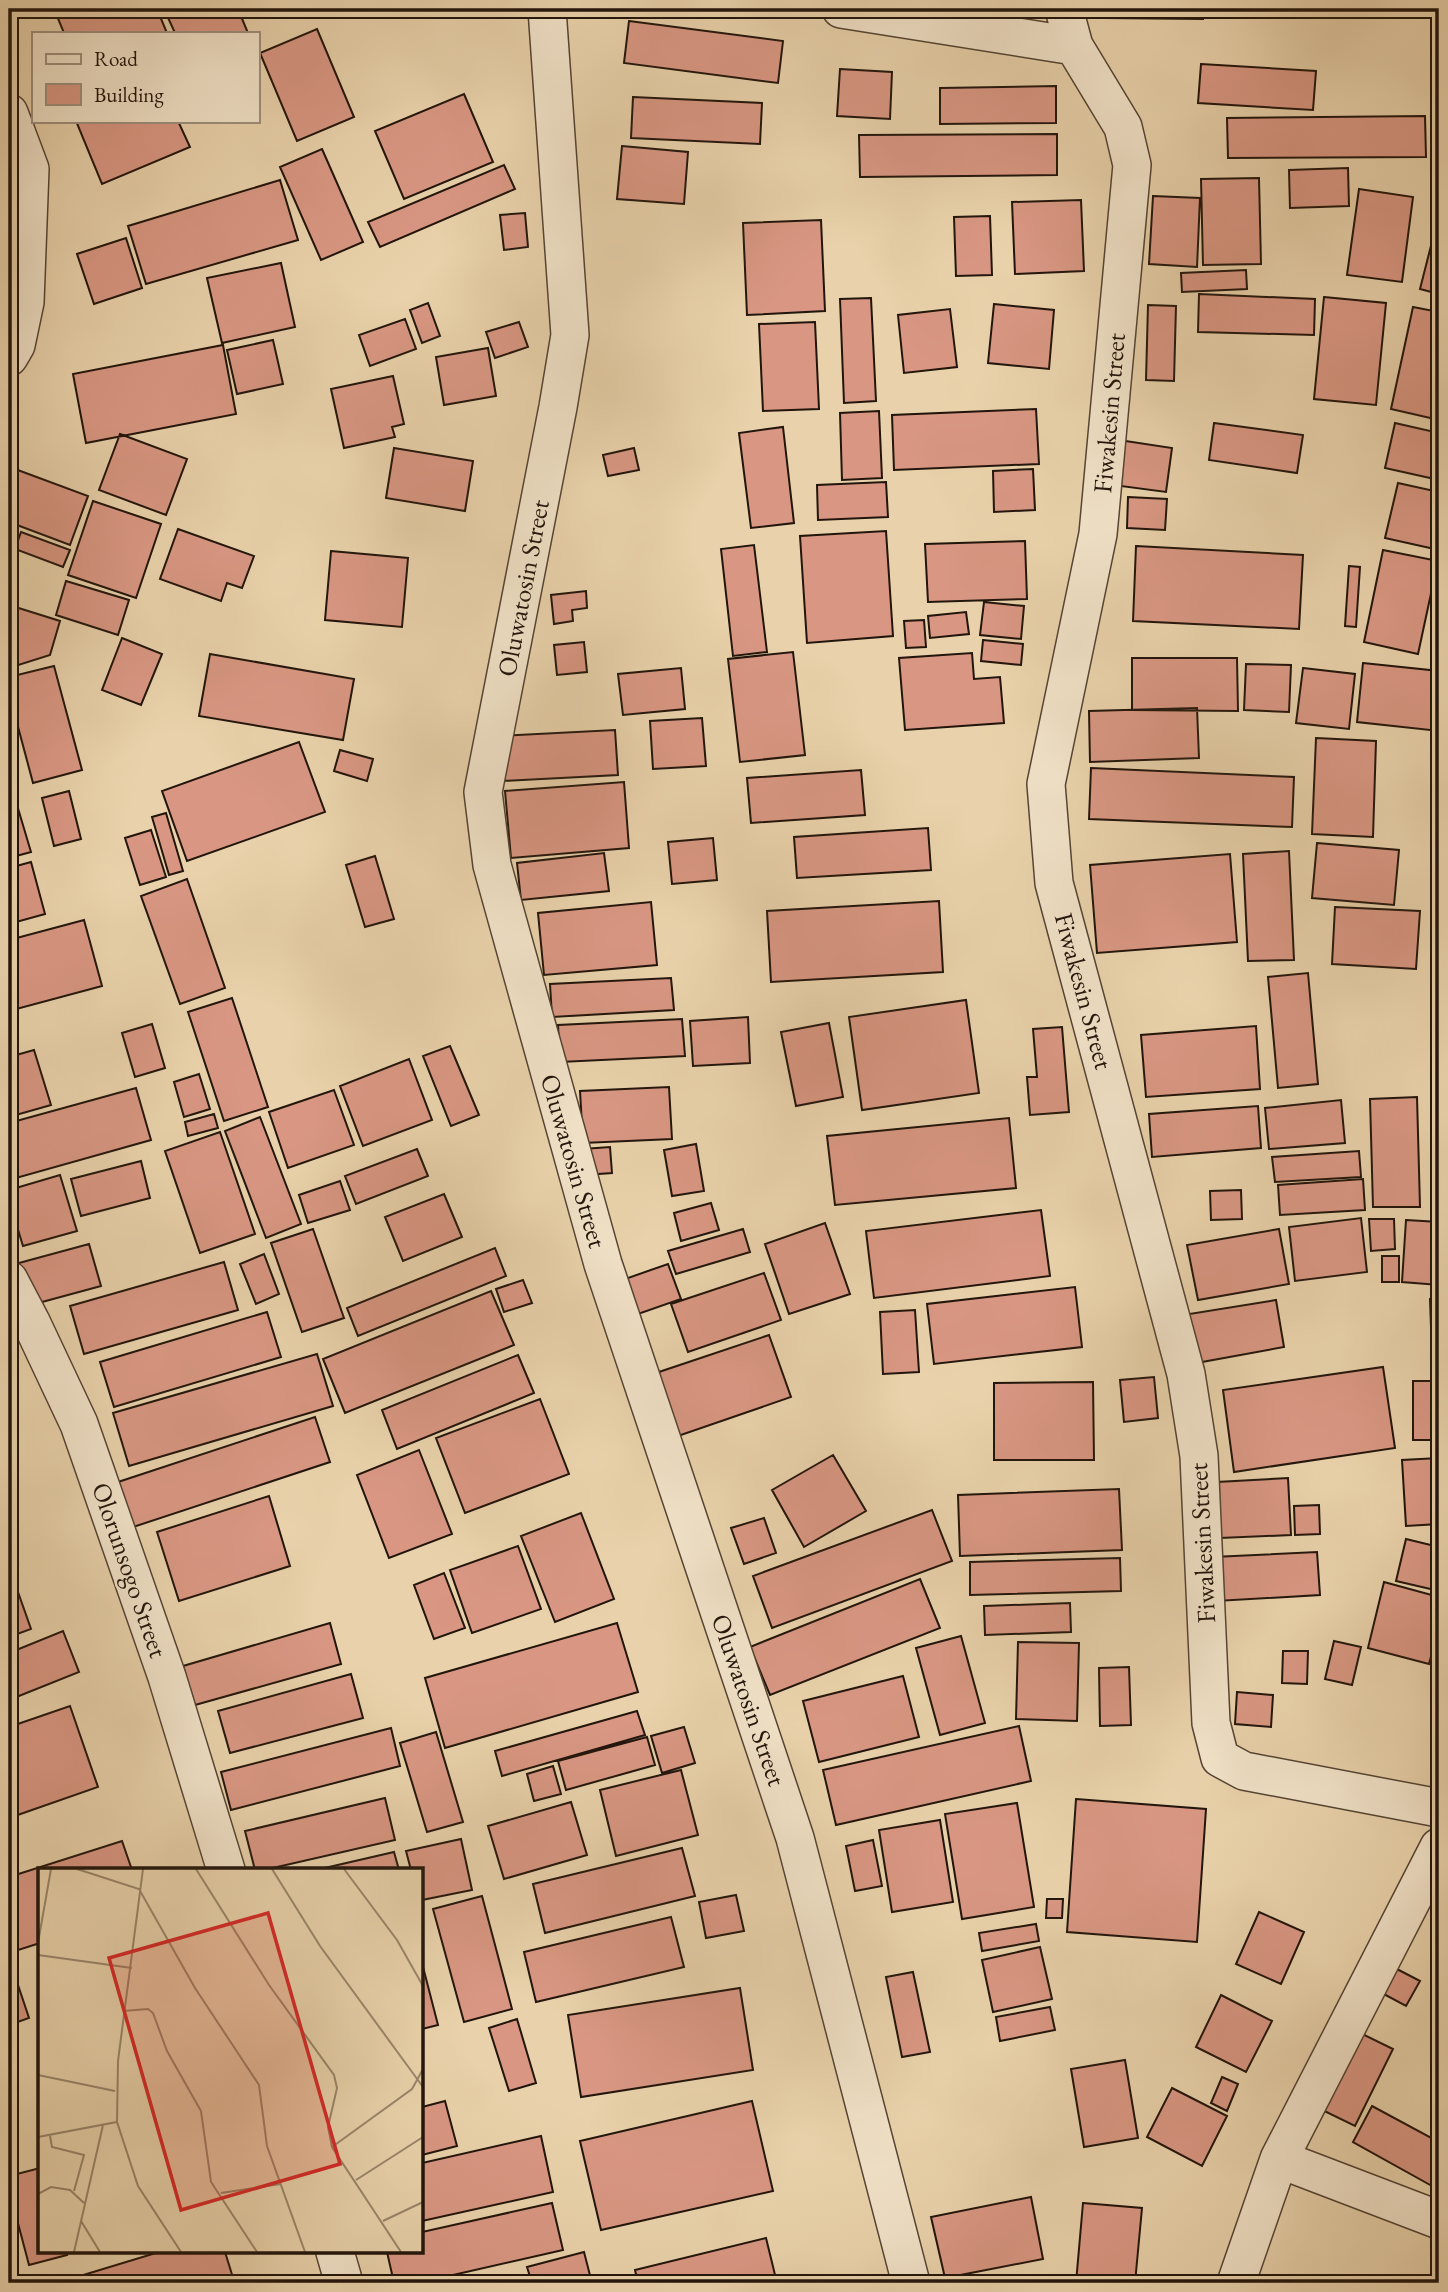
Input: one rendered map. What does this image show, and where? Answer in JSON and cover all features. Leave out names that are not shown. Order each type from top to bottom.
[{"type":"street","name":"Oluwatosin Street","points":[[547,9],[570,335],[483,792],[492,864],[603,1264],[795,1838],[911,2283]]},
{"type":"street","points":[[841,9],[1074,46]]},
{"type":"street","name":"Fiwakesin Street","points":[[1064,9],[1074,46],[1123,127],[1132,165],[1098,534],[1046,784],[1049,834],[1054,883],[1186,1374],[1199,1456],[1211,1723],[1220,1758],[1244,1771],[1439,1808]]},
{"type":"street","points":[[9,113],[19,173],[25,302],[16,345],[9,357]]},
{"type":"street","name":"Olorunsogo Street","points":[[9,1280],[79,1424],[167,1677],[225,1868]]},
{"type":"street","points":[[1236,2283],[1279,2159],[1439,1847]]},
{"type":"street","points":[[1279,2159],[1439,2220]]},
{"type":"street","points":[[336,2254],[344,2283]]},
{"type":"building","points":[[54,9],[157,9],[167,32],[64,32]]},
{"type":"building","points":[[164,9],[238,9],[248,32],[175,32]]},
{"type":"building","points":[[1105,9],[1203,9],[1203,19],[1105,18]]},
{"type":"building","points":[[629,21],[783,41],[778,83],[624,63]]},
{"type":"building","points":[[317,29],[354,117],[297,141],[260,53]]},
{"type":"building","points":[[1201,64],[1316,71],[1313,110],[1198,103]]},
{"type":"building","points":[[840,69],[892,72],[890,119],[837,116]]},
{"type":"building","points":[[1056,86],[1056,123],[940,124],[940,88]]},
{"type":"building","points":[[464,94],[493,162],[404,199],[375,131]]},
{"type":"building","points":[[633,97],[762,103],[760,144],[631,138]]},
{"type":"building","points":[[1425,116],[1426,157],[1228,158],[1227,118]]},
{"type":"building","points":[[76,122],[178,122],[190,147],[102,184]]},
{"type":"building","points":[[1057,134],[1057,175],[860,177],[859,135]]},
{"type":"building","points":[[622,146],[688,152],[684,204],[617,199]]},
{"type":"building","points":[[322,149],[363,242],[321,260],[280,167]]},
{"type":"building","points":[[504,165],[515,189],[380,247],[368,222]]},
{"type":"building","points":[[1348,168],[1349,206],[1290,208],[1289,170]]},
{"type":"building","points":[[1259,178],[1261,264],[1203,265],[1201,179]]},
{"type":"building","points":[[280,180],[298,240],[146,284],[128,226]]},
{"type":"building","points":[[1359,189],[1413,197],[1402,282],[1347,275]]},
{"type":"building","points":[[1153,196],[1200,198],[1197,267],[1149,264]]},
{"type":"building","points":[[1081,200],[1084,271],[1015,274],[1012,202]]},
{"type":"building","points":[[525,213],[528,247],[504,250],[500,215]]},
{"type":"building","points":[[1439,214],[1439,294],[1420,289]]},
{"type":"building","points":[[990,216],[992,275],[956,276],[954,217]]},
{"type":"building","points":[[821,220],[825,311],[747,315],[743,223]]},
{"type":"building","points":[[126,238],[142,288],[94,304],[77,254]]},
{"type":"building","points":[[281,263],[295,327],[222,343],[207,278]]},
{"type":"building","points":[[1246,270],[1247,289],[1182,292],[1181,273]]},
{"type":"building","points":[[1199,294],[1315,299],[1314,335],[1198,332]]},
{"type":"building","points":[[1324,297],[1386,303],[1376,405],[1314,399]]},
{"type":"building","points":[[871,298],[876,401],[844,403],[840,299]]},
{"type":"building","points":[[428,303],[440,336],[422,343],[410,310]]},
{"type":"building","points":[[994,304],[1054,310],[1049,369],[988,363]]},
{"type":"building","points":[[1148,305],[1176,306],[1174,381],[1146,380]]},
{"type":"building","points":[[1413,307],[1439,312],[1439,420],[1391,409]]},
{"type":"building","points":[[950,309],[957,367],[904,373],[898,315]]},
{"type":"building","points":[[405,319],[416,349],[370,366],[359,335]]},
{"type":"building","points":[[519,322],[528,347],[495,358],[486,332]]},
{"type":"building","points":[[815,322],[819,409],[763,411],[759,324]]},
{"type":"building","points":[[273,340],[283,384],[237,394],[227,350]]},
{"type":"building","points":[[223,345],[236,414],[86,443],[73,374]]},
{"type":"building","points":[[488,348],[496,396],[444,405],[436,357]]},
{"type":"building","points":[[393,376],[404,424],[392,427],[395,437],[344,448],[331,389]]},
{"type":"building","points":[[1036,409],[1039,464],[894,470],[892,415]]},
{"type":"building","points":[[879,411],[882,478],[842,480],[840,413]]},
{"type":"building","points":[[1214,423],[1303,435],[1297,473],[1209,460]]},
{"type":"building","points":[[1395,423],[1439,433],[1439,480],[1385,468]]},
{"type":"building","points":[[783,427],[794,523],[751,528],[739,433]]},
{"type":"building","points":[[120,434],[187,459],[166,515],[99,490]]},
{"type":"building","points":[[1119,440],[1172,448],[1166,492],[1113,485]]},
{"type":"building","points":[[394,448],[473,461],[465,511],[386,498]]},
{"type":"building","points":[[634,448],[639,470],[608,476],[603,455]]},
{"type":"building","points":[[15,469],[88,496],[70,545],[9,522],[9,485]]},
{"type":"building","points":[[1033,469],[1035,510],[994,512],[993,471]]},
{"type":"building","points":[[886,482],[888,517],[818,520],[817,485]]},
{"type":"building","points":[[1398,483],[1439,492],[1439,550],[1385,538]]},
{"type":"building","points":[[1128,497],[1167,499],[1165,530],[1127,528]]},
{"type":"building","points":[[93,501],[161,524],[136,598],[68,575]]},
{"type":"building","points":[[178,529],[254,556],[242,588],[227,583],[221,601],[160,579]]},
{"type":"building","points":[[886,531],[893,636],[807,643],[800,536]]},
{"type":"building","points":[[21,532],[70,550],[63,567],[15,549]]},
{"type":"building","points":[[1025,541],[1027,599],[928,602],[925,544]]},
{"type":"building","points":[[754,545],[767,652],[733,656],[721,549]]},
{"type":"building","points":[[1136,546],[1303,555],[1299,629],[1133,621]]},
{"type":"building","points":[[1383,550],[1438,561],[1418,654],[1364,642]]},
{"type":"building","points":[[331,551],[408,558],[402,627],[325,620]]},
{"type":"building","points":[[1349,566],[1360,567],[1356,627],[1345,626]]},
{"type":"building","points":[[66,581],[129,600],[118,635],[56,615]]},
{"type":"building","points":[[586,591],[587,608],[572,610],[573,621],[554,624],[551,595]]},
{"type":"building","points":[[984,602],[1024,606],[1021,639],[980,635]]},
{"type":"building","points":[[9,605],[60,621],[50,655],[9,668]]},
{"type":"building","points":[[966,612],[969,634],[930,638],[928,616]]},
{"type":"building","points":[[924,620],[926,647],[906,648],[904,621]]},
{"type":"building","points":[[122,638],[162,654],[141,705],[102,690]]},
{"type":"building","points":[[983,640],[1023,644],[1021,665],[981,661]]},
{"type":"building","points":[[584,642],[587,672],[557,675],[554,645]]},
{"type":"building","points":[[793,652],[805,755],[740,762],[728,659]]},
{"type":"building","points":[[972,653],[974,679],[1000,677],[1004,723],[905,730],[899,658]]},
{"type":"building","points":[[210,654],[354,679],[343,740],[199,716]]},
{"type":"building","points":[[1132,658],[1237,658],[1238,711],[1132,710]]},
{"type":"building","points":[[1363,663],[1439,671],[1439,731],[1357,722]]},
{"type":"building","points":[[1246,664],[1291,665],[1289,712],[1244,710]]},
{"type":"building","points":[[54,666],[82,770],[33,783],[9,693],[9,677]]},
{"type":"building","points":[[681,668],[685,709],[623,715],[618,674]]},
{"type":"building","points":[[1303,668],[1355,674],[1349,729],[1296,723]]},
{"type":"building","points":[[1197,708],[1199,758],[1090,762],[1089,711]]},
{"type":"building","points":[[702,718],[706,766],[653,769],[650,721]]},
{"type":"building","points":[[615,730],[618,775],[501,781],[499,736]]},
{"type":"building","points":[[1316,738],[1376,741],[1373,837],[1312,834]]},
{"type":"building","points":[[299,742],[325,812],[187,861],[162,791]]},
{"type":"building","points":[[340,750],[373,759],[367,781],[334,771]]},
{"type":"building","points":[[1091,768],[1294,777],[1292,827],[1089,819]]},
{"type":"building","points":[[861,770],[865,815],[751,823],[747,778]]},
{"type":"building","points":[[624,782],[629,848],[511,858],[505,791]]},
{"type":"building","points":[[69,791],[81,839],[54,846],[42,798]]},
{"type":"building","points":[[17,805],[31,852],[9,858],[9,808]]},
{"type":"building","points":[[166,813],[183,871],[169,875],[152,817]]},
{"type":"building","points":[[928,828],[931,870],[797,878],[794,837]]},
{"type":"building","points":[[151,830],[166,877],[140,885],[125,838]]},
{"type":"building","points":[[713,838],[717,880],[672,884],[668,842]]},
{"type":"building","points":[[1317,843],[1399,850],[1394,905],[1312,898]]},
{"type":"building","points":[[1289,851],[1294,960],[1248,961],[1243,854]]},
{"type":"building","points":[[604,853],[609,891],[521,900],[517,863]]},
{"type":"building","points":[[1230,854],[1237,942],[1097,953],[1090,865]]},
{"type":"building","points":[[375,856],[394,919],[365,927],[346,865]]},
{"type":"building","points":[[31,862],[45,914],[9,924],[9,868]]},
{"type":"building","points":[[187,879],[225,988],[180,1004],[141,896]]},
{"type":"building","points":[[939,901],[943,972],[771,982],[767,911]]},
{"type":"building","points":[[651,902],[657,965],[544,975],[538,913]]},
{"type":"building","points":[[1335,907],[1420,911],[1416,969],[1332,964]]},
{"type":"building","points":[[84,920],[102,986],[9,1011],[9,940]]},
{"type":"building","points":[[1308,973],[1318,1084],[1278,1088],[1268,977]]},
{"type":"building","points":[[671,978],[674,1010],[552,1017],[550,984]]},
{"type":"building","points":[[232,998],[268,1107],[224,1121],[188,1012]]},
{"type":"building","points":[[966,1000],[979,1093],[862,1110],[849,1017]]},
{"type":"building","points":[[748,1017],[750,1063],[693,1066],[690,1021]]},
{"type":"building","points":[[682,1019],[685,1056],[560,1062],[558,1025]]},
{"type":"building","points":[[829,1023],[843,1097],[796,1106],[781,1032]]},
{"type":"building","points":[[152,1024],[165,1068],[135,1077],[122,1033]]},
{"type":"building","points":[[1256,1026],[1260,1089],[1146,1097],[1141,1035]]},
{"type":"building","points":[[1062,1027],[1069,1112],[1030,1115],[1027,1077],[1037,1077],[1033,1029]]},
{"type":"building","points":[[450,1046],[479,1115],[451,1126],[423,1056]]},
{"type":"building","points":[[34,1050],[51,1105],[9,1117],[9,1057]]},
{"type":"building","points":[[409,1059],[432,1120],[363,1146],[340,1086]]},
{"type":"building","points":[[199,1074],[210,1109],[184,1117],[174,1082]]},
{"type":"building","points":[[669,1087],[672,1139],[583,1143],[580,1091]]},
{"type":"building","points":[[136,1088],[151,1140],[9,1180],[9,1123]]},
{"type":"building","points":[[334,1090],[354,1145],[288,1168],[269,1112]]},
{"type":"building","points":[[1417,1097],[1420,1207],[1373,1207],[1370,1099]]},
{"type":"building","points":[[1341,1100],[1345,1143],[1269,1149],[1265,1108]]},
{"type":"building","points":[[1258,1106],[1261,1148],[1152,1157],[1149,1114]]},
{"type":"building","points":[[214,1114],[218,1128],[188,1136],[185,1122]]},
{"type":"building","points":[[260,1117],[301,1224],[266,1238],[225,1131]]},
{"type":"building","points":[[1009,1118],[1016,1188],[835,1205],[827,1136]]},
{"type":"building","points":[[220,1132],[255,1234],[200,1253],[165,1151]]},
{"type":"building","points":[[696,1144],[704,1191],[672,1196],[664,1150]]},
{"type":"building","points":[[610,1147],[612,1173],[585,1175],[583,1149]]},
{"type":"building","points":[[417,1149],[428,1176],[356,1204],[345,1176]]},
{"type":"building","points":[[1359,1151],[1361,1177],[1275,1182],[1272,1157]]},
{"type":"building","points":[[141,1161],[150,1198],[81,1216],[71,1179]]},
{"type":"building","points":[[60,1175],[77,1231],[23,1246],[9,1200],[9,1190]]},
{"type":"building","points":[[1363,1179],[1365,1210],[1280,1215],[1278,1185]]},
{"type":"building","points":[[340,1181],[350,1210],[308,1223],[299,1195]]},
{"type":"building","points":[[1241,1190],[1242,1219],[1211,1220],[1210,1191]]},
{"type":"building","points":[[444,1194],[462,1237],[403,1261],[385,1217]]},
{"type":"building","points":[[711,1203],[719,1230],[681,1241],[674,1213]]},
{"type":"building","points":[[1041,1210],[1050,1276],[874,1298],[866,1231]]},
{"type":"building","points":[[1361,1218],[1367,1272],[1295,1281],[1289,1227]]},
{"type":"building","points":[[1369,1219],[1394,1219],[1395,1249],[1371,1251]]},
{"type":"building","points":[[1406,1220],[1439,1222],[1439,1285],[1402,1282]]},
{"type":"building","points":[[825,1223],[850,1294],[789,1314],[765,1244]]},
{"type":"building","points":[[313,1229],[344,1318],[302,1332],[271,1243]]},
{"type":"building","points":[[743,1229],[750,1252],[676,1274],[668,1251]]},
{"type":"building","points":[[1279,1229],[1289,1284],[1198,1300],[1187,1245]]},
{"type":"building","points":[[89,1244],[101,1286],[31,1305],[19,1263]]},
{"type":"building","points":[[495,1248],[506,1276],[358,1336],[347,1308]]},
{"type":"building","points":[[264,1254],[279,1294],[256,1304],[240,1264]]},
{"type":"building","points":[[1382,1256],[1399,1256],[1399,1282],[1382,1282]]},
{"type":"building","points":[[224,1262],[238,1310],[84,1354],[70,1306]]},
{"type":"building","points":[[668,1264],[681,1299],[638,1314],[625,1279]]},
{"type":"building","points":[[764,1273],[781,1320],[688,1352],[671,1304]]},
{"type":"building","points":[[523,1280],[532,1303],[504,1312],[496,1289]]},
{"type":"building","points":[[1075,1287],[1082,1347],[934,1364],[927,1304]]},
{"type":"building","points":[[491,1291],[514,1345],[345,1413],[323,1359]]},
{"type":"building","points":[[1439,1298],[1439,1356],[1432,1356],[1430,1299]]},
{"type":"building","points":[[1276,1300],[1284,1347],[1191,1364],[1183,1315]]},
{"type":"building","points":[[915,1310],[919,1372],[883,1374],[880,1312]]},
{"type":"building","points":[[267,1312],[281,1357],[114,1407],[100,1362]]},
{"type":"building","points":[[769,1335],[791,1397],[678,1436],[656,1373]]},
{"type":"building","points":[[317,1354],[333,1406],[129,1466],[113,1413]]},
{"type":"building","points":[[518,1355],[534,1393],[397,1449],[382,1410]]},
{"type":"building","points":[[1383,1367],[1395,1448],[1234,1472],[1223,1390]]},
{"type":"building","points":[[1154,1377],[1158,1418],[1124,1422],[1120,1380]]},
{"type":"building","points":[[1413,1381],[1439,1381],[1439,1440],[1413,1440]]},
{"type":"building","points":[[1093,1382],[1094,1460],[994,1460],[994,1383]]},
{"type":"building","points":[[540,1399],[569,1474],[465,1513],[436,1438]]},
{"type":"building","points":[[315,1417],[330,1462],[121,1531],[106,1486]]},
{"type":"building","points":[[419,1450],[452,1534],[389,1558],[357,1475]]},
{"type":"building","points":[[833,1455],[866,1511],[804,1547],[772,1490]]},
{"type":"building","points":[[1439,1458],[1439,1524],[1406,1526],[1402,1460]]},
{"type":"building","points":[[1288,1478],[1291,1535],[1220,1538],[1217,1482]]},
{"type":"building","points":[[1119,1489],[1122,1550],[960,1556],[958,1495]]},
{"type":"building","points":[[269,1496],[290,1566],[179,1601],[157,1532]]},
{"type":"building","points":[[1319,1505],[1320,1534],[1295,1535],[1294,1506]]},
{"type":"building","points":[[932,1510],[952,1561],[772,1628],[753,1576]]},
{"type":"building","points":[[581,1513],[614,1599],[555,1622],[521,1536]]},
{"type":"building","points":[[764,1518],[776,1553],[744,1564],[731,1528]]},
{"type":"building","points":[[9,1537],[18,1563],[9,1567]]},
{"type":"building","points":[[1406,1539],[1439,1547],[1439,1591],[1396,1581]]},
{"type":"building","points":[[518,1546],[541,1609],[472,1633],[450,1570]]},
{"type":"building","points":[[1317,1552],[1320,1595],[1216,1601],[1213,1557]]},
{"type":"building","points":[[1120,1558],[1121,1591],[970,1595],[970,1562]]},
{"type":"building","points":[[444,1573],[465,1628],[434,1639],[414,1585]]},
{"type":"building","points":[[12,1575],[31,1629],[9,1637],[9,1577]]},
{"type":"building","points":[[920,1579],[940,1628],[770,1695],[750,1647]]},
{"type":"building","points":[[1384,1582],[1439,1597],[1439,1626],[1429,1664],[1368,1648]]},
{"type":"building","points":[[1070,1603],[1071,1632],[985,1635],[984,1606]]},
{"type":"building","points":[[330,1623],[341,1664],[195,1705],[183,1666]]},
{"type":"building","points":[[617,1623],[638,1692],[445,1748],[425,1678]]},
{"type":"building","points":[[63,1631],[79,1672],[9,1700],[9,1653]]},
{"type":"building","points":[[961,1636],[985,1723],[940,1735],[916,1648]]},
{"type":"building","points":[[1334,1641],[1361,1647],[1352,1685],[1325,1679]]},
{"type":"building","points":[[1018,1642],[1079,1643],[1077,1721],[1016,1719]]},
{"type":"building","points":[[1283,1651],[1308,1651],[1307,1684],[1282,1683]]},
{"type":"building","points":[[1129,1667],[1131,1725],[1100,1726],[1099,1668]]},
{"type":"building","points":[[351,1674],[363,1718],[230,1753],[218,1711]]},
{"type":"building","points":[[903,1676],[919,1737],[819,1762],[803,1701]]},
{"type":"building","points":[[1237,1692],[1273,1695],[1271,1727],[1235,1724]]},
{"type":"building","points":[[70,1706],[98,1787],[9,1818],[9,1727]]},
{"type":"building","points":[[637,1711],[645,1735],[502,1776],[495,1751]]},
{"type":"building","points":[[1019,1726],[1031,1781],[836,1825],[823,1770]]},
{"type":"building","points":[[684,1727],[695,1763],[662,1773],[651,1736]]},
{"type":"building","points":[[391,1728],[400,1766],[231,1810],[221,1772]]},
{"type":"building","points":[[436,1732],[463,1822],[427,1832],[400,1743]]},
{"type":"building","points":[[647,1737],[655,1765],[566,1790],[558,1761]]},
{"type":"building","points":[[553,1766],[561,1794],[534,1801],[527,1774]]},
{"type":"building","points":[[681,1770],[698,1835],[616,1856],[600,1790]]},
{"type":"building","points":[[385,1798],[395,1840],[273,1868],[254,1868],[245,1831]]},
{"type":"building","points":[[1076,1799],[1206,1809],[1197,1942],[1067,1932]]},
{"type":"building","points":[[571,1802],[587,1855],[504,1879],[488,1826]]},
{"type":"building","points":[[1017,1803],[1034,1907],[962,1919],[945,1814]]},
{"type":"building","points":[[940,1820],[953,1902],[892,1912],[879,1830]]},
{"type":"building","points":[[461,1839],[472,1890],[424,1900],[424,1868],[410,1868],[406,1851]]},
{"type":"building","points":[[873,1840],[882,1886],[855,1891],[846,1846]]},
{"type":"building","points":[[122,1841],[131,1868],[38,1868],[38,1944],[9,1953],[9,1877]]},
{"type":"building","points":[[682,1848],[695,1896],[545,1933],[533,1884]]},
{"type":"building","points":[[394,1852],[398,1868],[325,1868]]},
{"type":"building","points":[[736,1895],[744,1931],[706,1938],[699,1902]]},
{"type":"building","points":[[482,1896],[512,2009],[464,2022],[433,1909]]},
{"type":"building","points":[[1047,1899],[1063,1899],[1062,1918],[1046,1918]]},
{"type":"building","points":[[1259,1912],[1304,1932],[1281,1984],[1236,1964]]},
{"type":"building","points":[[671,1917],[684,1967],[536,2002],[524,1952]]},
{"type":"building","points":[[1036,1924],[1039,1941],[982,1951],[979,1933]]},
{"type":"building","points":[[1040,1947],[1052,1999],[993,2012],[982,1960]]},
{"type":"building","points":[[1393,1967],[1420,1981],[1406,2006],[1380,1992]]},
{"type":"building","points":[[424,1971],[438,2025],[424,2028]]},
{"type":"building","points":[[913,1972],[930,2052],[902,2057],[886,1977]]},
{"type":"building","points":[[15,1976],[29,2018],[9,2025],[9,1978]]},
{"type":"building","points":[[740,1988],[753,2070],[581,2097],[568,2015]]},
{"type":"building","points":[[1221,1995],[1272,2021],[1246,2072],[1196,2047]]},
{"type":"building","points":[[1050,2007],[1055,2030],[1000,2041],[996,2017]]},
{"type":"building","points":[[517,2019],[536,2083],[509,2091],[489,2028]]},
{"type":"building","points":[[1350,2028],[1393,2049],[1355,2126],[1312,2105]]},
{"type":"building","points":[[1125,2060],[1138,2138],[1084,2147],[1071,2069]]},
{"type":"building","points":[[1222,2077],[1238,2084],[1227,2111],[1211,2103]]},
{"type":"building","points":[[1172,2088],[1227,2116],[1202,2166],[1147,2137]]},
{"type":"building","points":[[445,2101],[457,2146],[424,2154],[424,2106]]},
{"type":"building","points":[[752,2101],[773,2191],[601,2230],[580,2141]]},
{"type":"building","points":[[1372,2106],[1439,2142],[1439,2173],[1432,2186],[1353,2142]]},
{"type":"building","points":[[541,2136],[553,2192],[424,2221],[424,2163]]},
{"type":"building","points":[[38,2169],[38,2254],[67,2255],[29,2265],[9,2189],[9,2176]]},
{"type":"building","points":[[1031,2197],[1043,2259],[945,2278],[931,2217]]},
{"type":"building","points":[[552,2203],[563,2250],[418,2283],[394,2283],[387,2254],[424,2254],[424,2232]]},
{"type":"building","points":[[1083,2203],[1142,2208],[1135,2283],[1076,2283]]},
{"type":"building","points":[[766,2238],[777,2283],[638,2283],[635,2270]]},
{"type":"building","points":[[584,2252],[592,2283],[532,2283],[527,2267]]},
{"type":"building","points":[[152,2254],[226,2254],[234,2281],[226,2283],[57,2283]]}]
